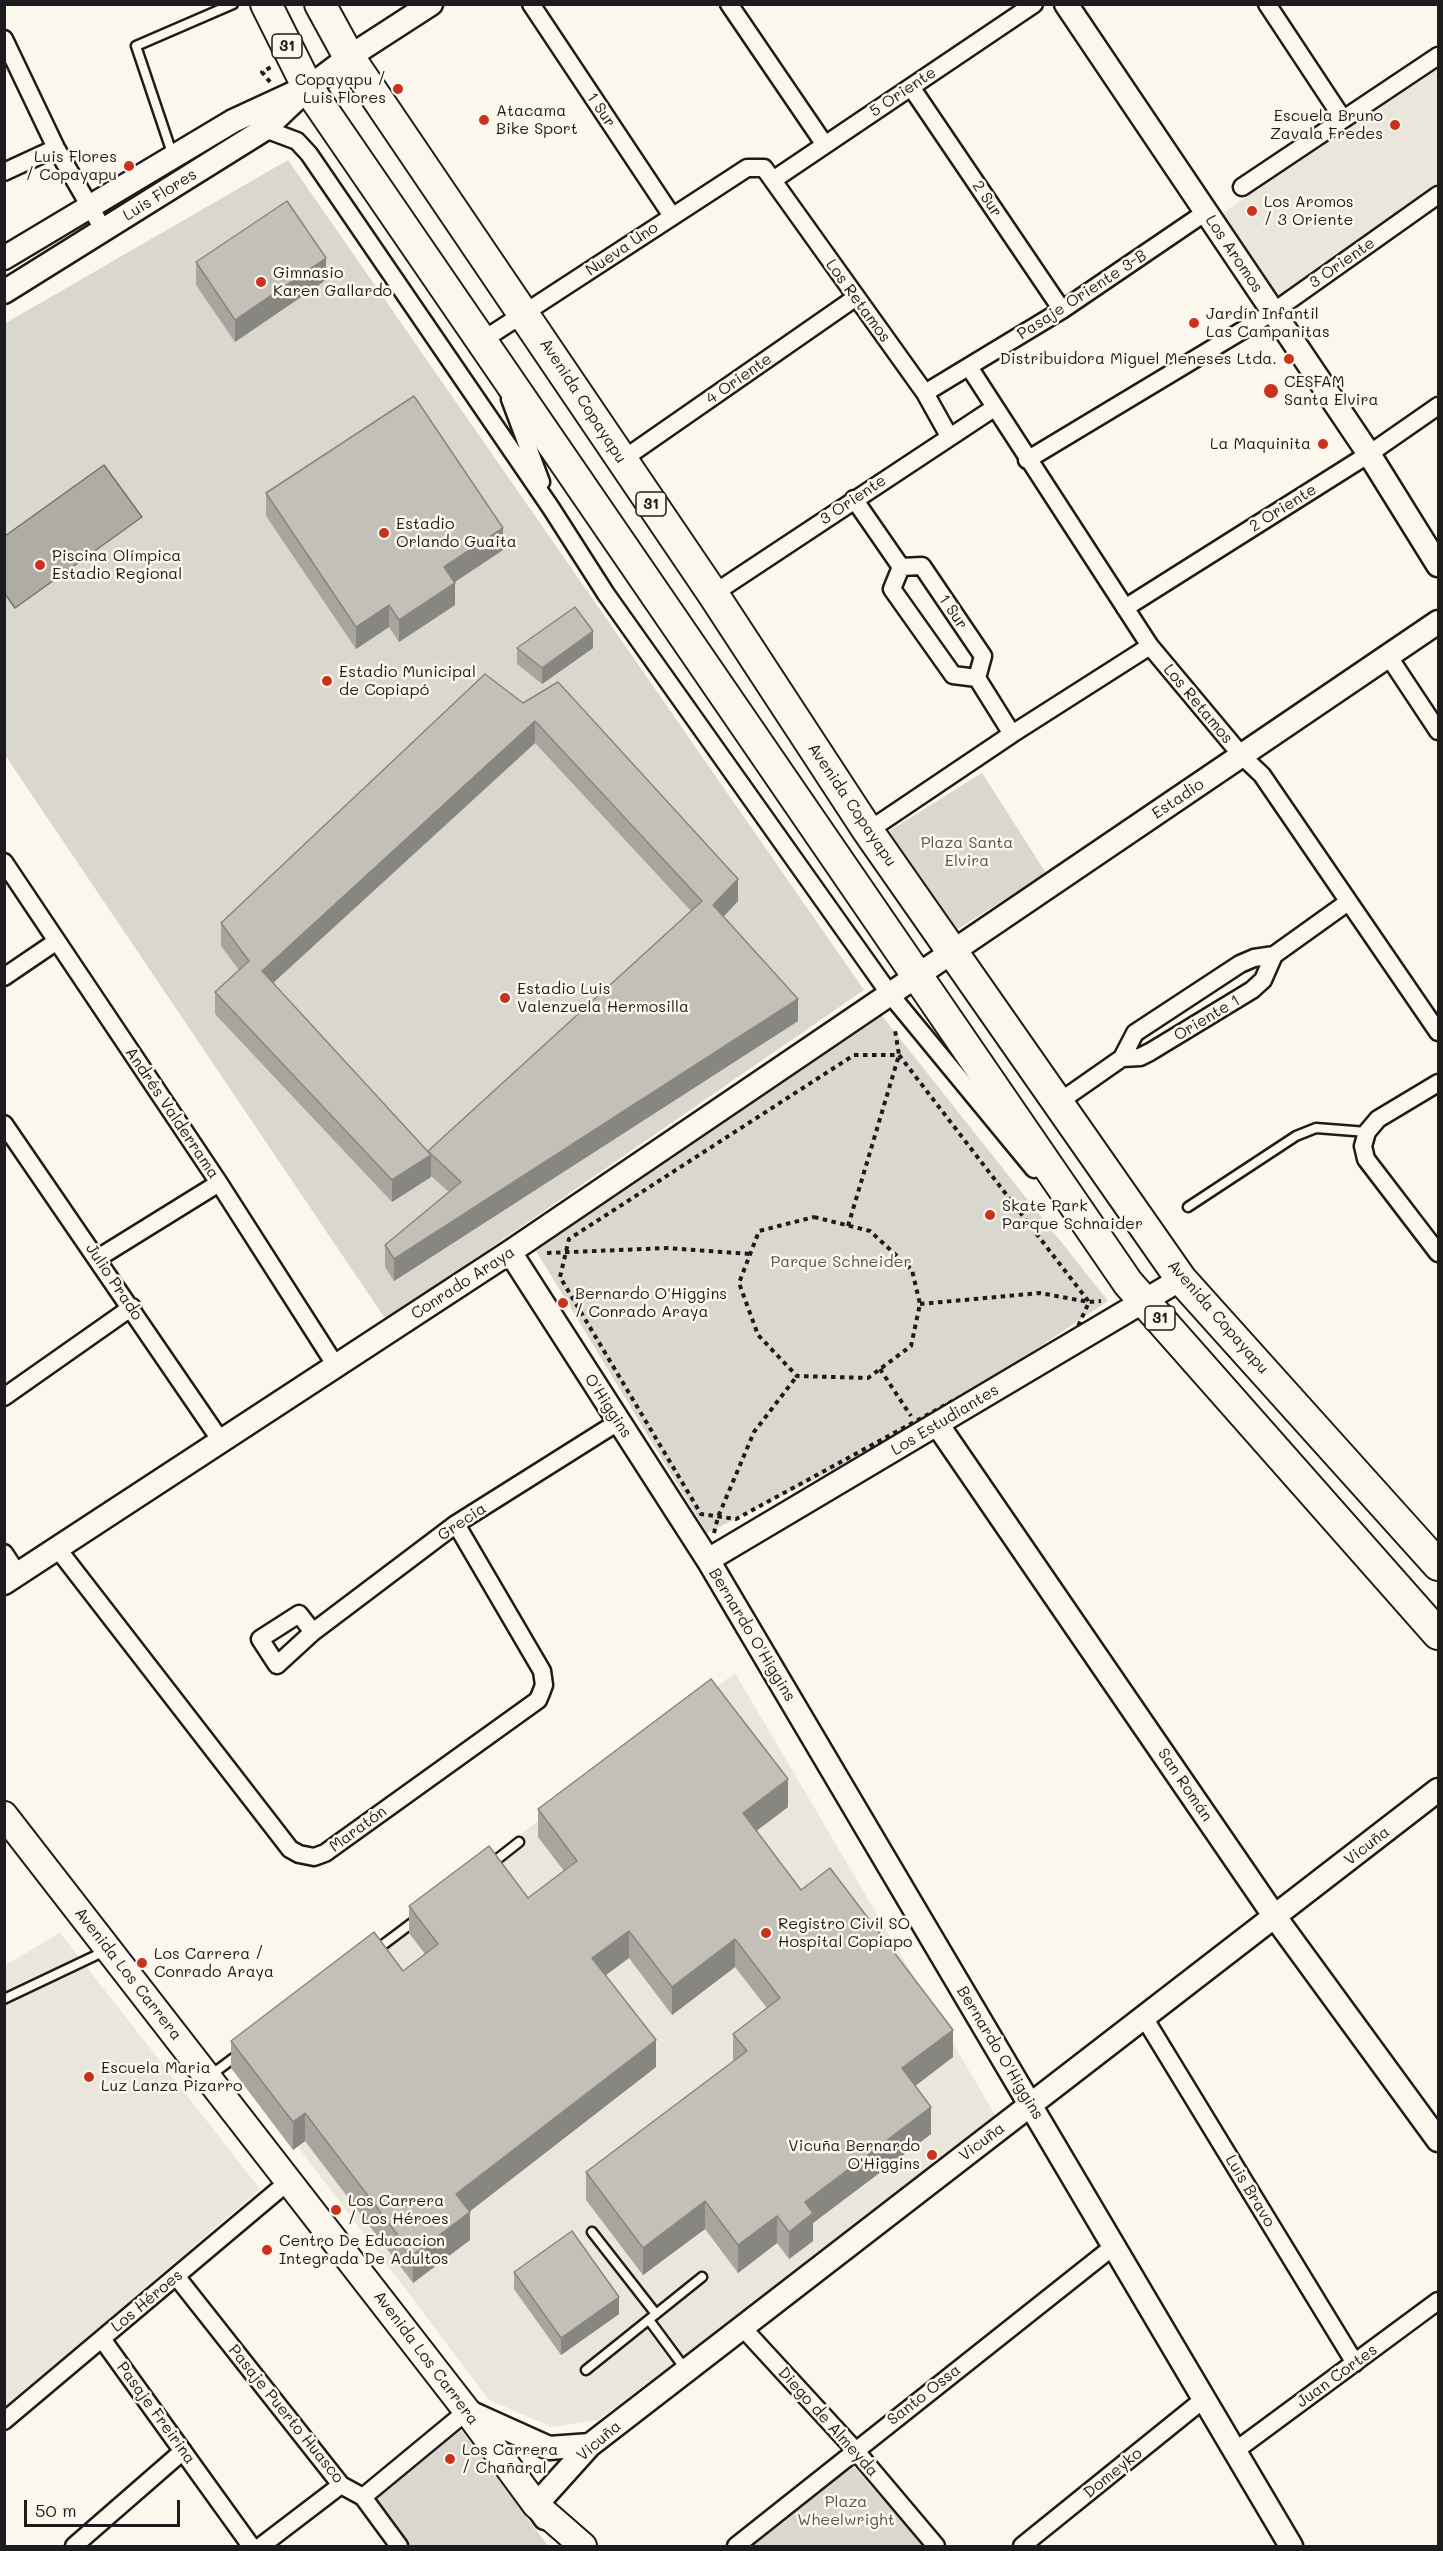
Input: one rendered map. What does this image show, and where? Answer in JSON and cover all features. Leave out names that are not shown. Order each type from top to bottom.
[{"type":"highway","name":"31","points":[[266,4],[308,88],[1136,1292],[1438,1634]]},
{"type":"highway","name":"Avenida Copayapu","points":[[320,4],[349,57],[525,313],[868,831],[1181,1279],[1438,1565]]},
{"type":"main road","name":"Avenida Los Carrera","points":[[4,1815],[290,2181],[467,2411],[536,2505]]},
{"type":"main road","points":[[536,2505],[583,2547]]},
{"type":"main road","points":[[536,2505],[593,2547]]},
{"type":"street","name":"Luis Flores","points":[[4,292],[265,129],[308,88],[349,57],[431,4]]},
{"type":"street","name":"1 Sur","points":[[531,4],[672,216]]},
{"type":"street","points":[[729,4],[825,145]]},
{"type":"street","name":"5 Oriente","points":[[769,174],[825,145],[1034,4]]},
{"type":"street","name":"Los Aromos","points":[[1066,4],[1369,454],[1438,565]]},
{"type":"street","points":[[1267,4],[1343,119]]},
{"type":"street","points":[[4,39],[56,148],[104,231]]},
{"type":"street","points":[[1242,187],[1438,56]]},
{"type":"street","name":"2 Sur","points":[[911,87],[1062,310]]},
{"type":"street","name":"Luis Flores","points":[[4,258],[233,121],[282,97],[308,88]]},
{"type":"street","points":[[265,129],[297,141],[309,154],[551,508],[606,594],[889,993],[1136,1292]]},
{"type":"street","points":[[4,171],[56,148]]},
{"type":"street","name":"Nueva Uno","points":[[489,350],[525,313],[747,168],[769,174]]},
{"type":"street","name":"Los Retamos","points":[[769,174],[855,298],[925,393],[949,436]]},
{"type":"street","name":"3 Oriente","points":[[1027,460],[1273,312],[1438,195]]},
{"type":"street","name":"Pasaje Oriente 3-B","points":[[925,393],[1062,310],[1206,212]]},
{"type":"street","name":"4 Oriente","points":[[622,460],[855,298]]},
{"type":"street","points":[[489,350],[551,508]]},
{"type":"street","name":"Los Retamos","points":[[969,367],[1027,460],[1150,646],[1242,756],[1262,775],[1438,1032]]},
{"type":"street","name":"2 Oriente","points":[[1125,608],[1369,454],[1438,406]]},
{"type":"street","name":"3 Oriente","points":[[713,594],[994,408]]},
{"type":"street","points":[[854,499],[901,567],[892,590],[953,675],[977,678],[1012,734]]},
{"type":"street","name":"1 Sur","points":[[901,567],[922,566],[983,656],[977,678]]},
{"type":"street","name":"Estadio","points":[[917,975],[1438,622]]},
{"type":"street","points":[[868,831],[1012,734],[1150,646]]},
{"type":"street","points":[[1389,657],[1438,731]]},
{"type":"street","name":"Andrés Valderrama","points":[[4,862],[219,1183],[336,1366]]},
{"type":"street","name":"Oriente 1","points":[[1059,1102],[1122,1058],[1135,1033],[1240,964],[1254,958],[1274,955],[1348,902]]},
{"type":"street","points":[[4,977],[57,941]]},
{"type":"street","name":"Oriente 1","points":[[1122,1058],[1140,1058],[1252,990],[1263,980],[1274,955]]},
{"type":"street","name":"Conrado Araya","points":[[11,1578],[510,1252],[917,975]]},
{"type":"street","points":[[1438,1083],[1378,1119],[1367,1132],[1362,1146],[1366,1158],[1438,1253]]},
{"type":"street","name":"Julio Prado","points":[[6,1130],[98,1257],[222,1441]]},
{"type":"street","points":[[98,1257],[219,1183]]},
{"type":"street","name":"O'Higgins","points":[[510,1252],[708,1560]]},
{"type":"street","name":"Los Estudiantes","points":[[708,1560],[938,1424],[1136,1292],[1181,1279]]},
{"type":"street","points":[[4,1398],[132,1307]]},
{"type":"street","name":"Grecia","points":[[313,1632],[456,1524],[618,1422]]},
{"type":"street","name":"San Román","points":[[938,1424],[1275,1917],[1438,2140]]},
{"type":"street","name":"Maratón","points":[[57,1548],[290,1849],[299,1854],[314,1857],[325,1853],[538,1700],[541,1693],[544,1685],[542,1671],[456,1524]]},
{"type":"street","points":[[4,1553],[11,1578]]},
{"type":"street","name":"Bernardo O'Higgins","points":[[708,1560],[1291,2547]]},
{"type":"street","name":"Vicuña","points":[[536,2505],[590,2445],[1145,2019],[1438,1790]]},
{"type":"street","name":"Luis Bravo","points":[[1145,2019],[1355,2363]]},
{"type":"street","name":"Los Héroes","points":[[4,2421],[290,2181]]},
{"type":"street","name":"Santo Ossa","points":[[736,2547],[1114,2246]]},
{"type":"street","name":"Pasaje Puerto Huasco","points":[[176,2276],[341,2484],[363,2497],[399,2547]]},
{"type":"street","name":"Juan Cortes","points":[[1235,2451],[1438,2301]]},
{"type":"street","name":"Diego de Almeyda","points":[[742,2327],[855,2450],[936,2547]]},
{"type":"street","name":"Pasaje Freirina","points":[[102,2339],[251,2547]]},
{"type":"street","name":"Domeyko","points":[[1022,2547],[1204,2399]]},
{"type":"street","points":[[363,2497],[467,2411],[549,2448],[590,2445]]},
{"type":"street","points":[[76,2546],[183,2451]]},
{"type":"street","points":[[261,2547],[341,2484]]},
{"type":"street","points":[[536,2505],[565,2547]]},
{"type":"lane","points":[[173,157],[136,46],[233,4]]},
{"type":"lane","points":[[1188,1207],[1296,1136],[1317,1128],[1367,1132]]},
{"type":"lane","points":[[482,1870],[519,1842]]},
{"type":"lane","points":[[370,1954],[426,1912]]},
{"type":"lane","points":[[4,1999],[109,1949]]},
{"type":"lane","points":[[208,2077],[249,2046]]},
{"type":"lane","points":[[592,2232],[656,2314]]},
{"type":"lane","points":[[586,2370],[702,2277]]},
{"type":"lane","points":[[649,2320],[687,2371]]},
{"type":"path","points":[[899,1055],[854,1055],[569,1239],[560,1277],[701,1514],[736,1520],[1074,1335],[1089,1302]]},
{"type":"path","points":[[848,1226],[899,1055]]},
{"type":"path","points":[[899,1055],[1089,1302]]},
{"type":"path","points":[[814,1217],[848,1226],[870,1231],[912,1270],[920,1304],[911,1346],[868,1378],[797,1376],[758,1335],[739,1283],[759,1231],[814,1217]]},
{"type":"path","points":[[566,1253],[667,1248],[750,1254]]},
{"type":"path","points":[[920,1304],[1040,1293],[1089,1302]]},
{"type":"path","points":[[880,1369],[915,1422]]},
{"type":"path","points":[[718,1517],[754,1432],[797,1376]]},
{"type":"path","points":[[915,1422],[938,1424]]},
{"type":"shaded area","name":"Escuela Bruno Zavala Fredes","points":[[1438,67],[1438,183],[1278,298],[1221,214]]},
{"type":"shaded area","name":"Piscina Olímpica Estadio Regional","points":[[104,465],[142,517],[15,608],[5,594],[5,536]]},
{"type":"shaded area","points":[[735,1673],[998,2120],[598,2420],[552,2427],[489,2400],[228,2054]]},
{"type":"shaded area","name":"Escuela Maria Luz Lanza Pizarro","points":[[60,1933],[260,2189],[5,2408],[4,1966]]},
{"type":"green space","name":"Estadio Municipal de Copiapó","points":[[288,160],[864,990],[386,1320],[5,755],[4,324]]},
{"type":"green space","name":"Plaza Santa Elvira","points":[[982,773],[1046,873],[953,932],[889,831]]},
{"type":"green space","name":"Parque Schneider","points":[[882,1016],[1108,1301],[918,1428],[707,1533],[535,1249]]},
{"type":"green space","points":[[459,2427],[548,2546],[403,2546],[371,2501]]},
{"type":"green space","name":"Plaza Wheelwright","points":[[850,2462],[923,2546],[748,2545]]},
{"type":"building","name":"Gimnasio Karen Gallardo","points":[[287,201],[326,258],[235,320],[196,262]]},
{"type":"building","name":"Estadio Orlando Guaita","points":[[414,396],[503,528],[444,567],[455,583],[399,620],[389,605],[356,627],[266,493]]},
{"type":"building","points":[[575,607],[593,631],[542,668],[517,648]]},
{"type":"building","points":[[485,674],[523,703],[558,682],[738,879],[713,905],[798,999],[394,1259],[385,1245],[461,1182],[428,1151],[702,901],[535,721],[262,971],[431,1155],[392,1180],[215,992],[249,961],[221,923]]},
{"type":"building","points":[[711,1679],[788,1779],[743,1813],[801,1890],[830,1868],[953,2030],[902,2068],[931,2107],[805,2202],[813,2213],[789,2232],[777,2216],[738,2245],[705,2201],[643,2248],[586,2172],[747,2051],[733,2034],[780,1998],[735,1939],[672,1987],[629,1931],[592,1958],[656,2040],[456,2194],[470,2212],[413,2255],[305,2113],[293,2122],[231,2041],[374,1932],[403,1971],[438,1944],[409,1906],[489,1846],[528,1898],[577,1861],[538,1809]]},
{"type":"building","points":[[572,2231],[619,2297],[561,2338],[514,2272]]},
{"type":"place","name":"Copayapu / Luis Flores","points":[[398,89]]},
{"type":"place","name":"Atacama Bike Sport","points":[[484,120]]},
{"type":"place","name":"Escuela Bruno Zavala Fredes","points":[[1395,125]]},
{"type":"place","name":"Luis Flores / Copayapu","points":[[129,166]]},
{"type":"place","name":"Los Aromos / 3 Oriente","points":[[1252,211]]},
{"type":"place","name":"Gimnasio Karen Gallardo","points":[[261,282]]},
{"type":"place","name":"Jardín Infantil Las Campanitas","points":[[1194,323]]},
{"type":"place","name":"Distribuidora Miguel Meneses Ltda.","points":[[1289,359]]},
{"type":"place","name":"CESFAM Santa Elvira","points":[[1271,391]]},
{"type":"place","name":"La Maquinita","points":[[1323,444]]},
{"type":"place","name":"Estadio Orlando Guaita","points":[[384,533]]},
{"type":"place","name":"Piscina Olímpica Estadio Regional","points":[[40,565]]},
{"type":"place","name":"Estadio Municipal de Copiapó","points":[[327,681]]},
{"type":"place","name":"Estadio Luis Valenzuela Hermosilla","points":[[505,998]]},
{"type":"place","name":"Skate Park Parque Schnaider","points":[[990,1215]]},
{"type":"place","name":"Bernardo O'Higgins / Conrado Araya","points":[[563,1303]]},
{"type":"place","name":"Registro Civil SO Hospital Copiapo","points":[[766,1933]]},
{"type":"place","name":"Los Carrera / Conrado Araya","points":[[142,1963]]},
{"type":"place","name":"Escuela Maria Luz Lanza Pizarro","points":[[89,2077]]},
{"type":"place","name":"Vicuña Bernardo O'Higgins","points":[[932,2155]]},
{"type":"place","name":"Los Carrera / Los Héroes","points":[[336,2210]]},
{"type":"place","name":"Centro De Educacion Integrada De Adultos","points":[[267,2250]]},
{"type":"place","name":"Los Carrera / Chañaral","points":[[450,2459]]}]
